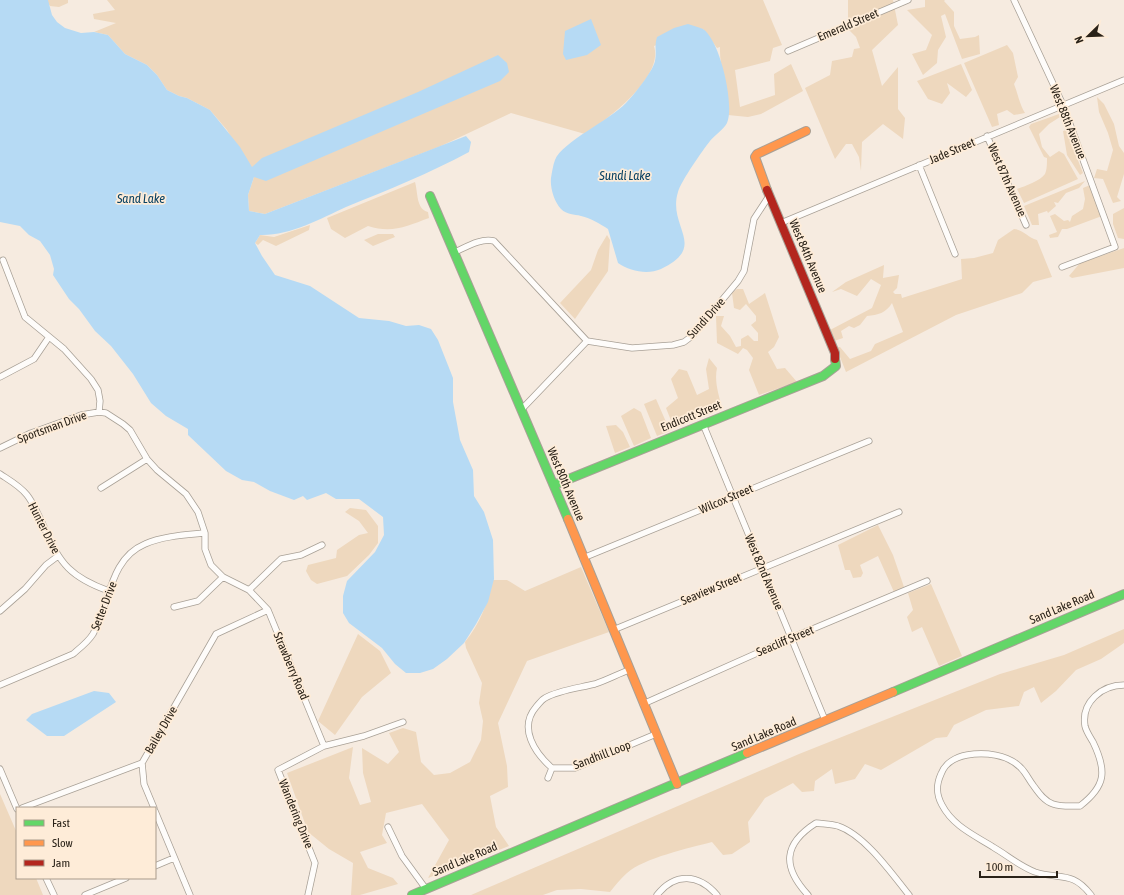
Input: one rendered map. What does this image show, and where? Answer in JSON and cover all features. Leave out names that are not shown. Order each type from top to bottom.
[{"type":"street","name":"Emerald Street","points":[[788,51],[908,0]]},
{"type":"street","name":"West 88th Avenue","points":[[1014,0],[1063,105],[1115,247],[1062,267]]},
{"type":"street","name":"Jade Street","points":[[781,222],[1124,80]]},
{"type":"street","name":"West 84th Avenue","points":[[806,131],[754,157],[835,353],[836,366]]},
{"type":"street","name":"West 87th Avenue","points":[[987,136],[1026,225]]},
{"type":"street","points":[[920,165],[955,254]]},
{"type":"street","name":"West 80th Avenue","points":[[430,196],[554,485],[676,784]]},
{"type":"street","name":"Sundi Drive","points":[[587,341],[632,348],[673,345],[684,342],[692,336],[738,281],[744,271],[754,219],[769,196]]},
{"type":"street","points":[[455,252],[487,239],[494,241],[587,341],[521,410]]},
{"type":"street","points":[[3,260],[25,317],[64,350],[91,379],[98,390],[100,401],[99,412]]},
{"type":"street","points":[[0,376],[34,359],[50,337]]},
{"type":"street","name":"Endicott Street","points":[[554,485],[823,376],[836,366]]},
{"type":"street","name":"Sportsman Drive","points":[[0,448],[31,433],[74,418],[99,412],[112,416],[126,427],[147,459],[157,470],[186,494],[198,512],[205,533],[205,550],[211,565],[222,577],[249,590]]},
{"type":"street","name":"West 82nd Avenue","points":[[703,424],[825,720]]},
{"type":"street","name":"Wilcox Street","points":[[583,558],[869,441]]},
{"type":"street","points":[[101,488],[147,459]]},
{"type":"street","name":"Hunter Drive","points":[[0,474],[26,494],[37,511],[63,564],[85,582],[109,591]]},
{"type":"street","name":"Seaview Street","points":[[613,630],[762,567],[899,512]]},
{"type":"street","name":"Setter Drive","points":[[0,685],[73,654],[83,646],[97,626],[118,568],[129,554],[144,544],[166,538],[205,533]]},
{"type":"street","points":[[249,590],[281,559],[300,555],[322,546]]},
{"type":"street","points":[[0,611],[25,589],[46,565],[58,556]]},
{"type":"street","points":[[174,607],[198,601],[222,577]]},
{"type":"street","name":"Seacliff Street","points":[[643,704],[791,638],[927,581]]},
{"type":"street","name":"Strawberry Road","points":[[249,590],[268,610],[324,746]]},
{"type":"street","name":"Sand Lake Road","points":[[412,895],[1124,594]]},
{"type":"street","name":"Bailey Drive","points":[[25,807],[142,763],[216,634],[268,610]]},
{"type":"street","points":[[548,778],[552,768],[543,760],[534,747],[527,722],[530,714],[544,699],[597,683],[629,670]]},
{"type":"street","points":[[1091,895],[1078,881],[1064,876],[1035,872],[1012,860],[994,847],[966,831],[946,812],[938,799],[936,785],[942,771],[950,762],[961,756],[983,753],[1002,758],[1020,767],[1043,798],[1053,804],[1080,806],[1092,797],[1101,782],[1103,767],[1085,726],[1085,712],[1094,696],[1112,685],[1124,686]]},
{"type":"street","name":"Wandering Drive","points":[[308,895],[315,863],[278,770],[324,746],[364,736],[403,722]]},
{"type":"street","name":"Sandhill Loop","points":[[552,768],[575,768],[656,734]]},
{"type":"street","points":[[142,763],[144,784],[154,807]]},
{"type":"street","points":[[0,770],[16,807]]},
{"type":"street","points":[[156,813],[190,895]]},
{"type":"street","points":[[808,895],[791,871],[790,859],[793,843],[805,830],[816,823],[838,826],[854,836],[891,870],[909,895]]},
{"type":"street","points":[[388,827],[402,856],[426,889]]},
{"type":"street","points":[[156,866],[174,858]]},
{"type":"street","points":[[657,895],[669,884],[685,878],[707,884],[717,895]]},
{"type":"street","points":[[46,879],[54,895]]},
{"type":"street","points":[[85,895],[124,879]]},
{"type":"shaded area","points":[[48,0],[68,0],[68,3],[59,7],[50,6]]},
{"type":"shaded area","points":[[107,0],[763,0],[782,45],[773,48],[770,61],[735,70],[740,107],[775,95],[774,74],[791,64],[803,91],[761,114],[748,117],[728,115],[720,47],[717,48],[703,29],[654,46],[655,58],[651,71],[643,84],[620,108],[585,134],[511,113],[441,146],[265,214],[249,211],[248,195],[254,177],[227,130],[210,110],[167,90],[157,75],[147,65],[125,54],[108,35],[94,32],[116,23],[94,19],[93,14],[115,10]]},
{"type":"shaded area","points":[[848,0],[893,0],[898,25],[872,50],[882,86],[898,67],[898,109],[905,118],[903,139],[883,124],[862,142],[861,171],[859,157],[852,144],[846,144],[835,159],[805,88],[830,75],[832,61],[852,57],[854,49],[860,48],[856,37],[848,29]]},
{"type":"shaded area","points":[[925,0],[945,0],[944,1],[954,12],[954,26],[960,39],[979,35],[980,54],[962,59],[945,14],[941,16],[946,37],[938,50],[937,63],[923,75],[912,54],[926,50],[932,35],[907,10],[925,7]]},
{"type":"shaded area","points":[[1007,45],[1013,53],[1018,77],[1014,84],[1025,113],[1014,115],[1007,110],[997,114],[999,125],[992,127],[964,63]]},
{"type":"shaded area","points":[[961,64],[972,90],[966,97],[947,83],[950,93],[942,104],[928,99],[917,81]]},
{"type":"shaded area","points":[[1097,97],[1104,104],[1114,124],[1119,146],[1124,153],[1124,174],[1117,197],[1121,201],[1113,203],[1103,179],[1094,178],[1097,169],[1107,171],[1113,150],[1099,112]]},
{"type":"shaded area","points":[[1059,114],[1060,117],[1049,124],[1039,134],[1042,147],[1050,157],[1059,151],[1064,154],[1078,179],[1024,203],[1017,189],[1043,177],[1046,172],[1047,164],[1047,158],[1044,157],[1029,127],[1031,124]]},
{"type":"shaded area","points":[[1066,130],[1083,173],[1080,175],[1067,155],[1063,131]]},
{"type":"shaded area","points":[[1085,181],[1079,188],[1066,193],[1058,203],[1054,202],[1056,206],[1048,213],[1047,211],[1038,214],[1039,225],[1032,225],[1024,206]]},
{"type":"shaded area","points":[[415,182],[419,204],[428,212],[429,218],[392,229],[368,226],[345,238],[331,229],[327,218]]},
{"type":"shaded area","points":[[1090,185],[1102,216],[1067,229],[1062,229],[1058,237],[1050,238],[1049,235],[1057,232],[1050,216],[1055,214],[1064,221],[1068,220],[1070,222],[1072,216],[1083,209],[1085,199],[1083,188]]},
{"type":"shaded area","points":[[1124,208],[1124,239],[1118,238],[1113,224],[1113,214]]},
{"type":"shaded area","points":[[310,225],[309,230],[276,246],[263,240],[258,245],[255,243],[260,235],[274,237]]},
{"type":"shaded area","points":[[1014,229],[1021,231],[1037,240],[1052,277],[1033,282],[1022,293],[956,315],[846,372],[836,347],[840,347],[850,359],[871,351],[875,344],[903,332],[892,303],[881,313],[867,316],[860,325],[854,328],[849,326],[841,331],[843,338],[834,341],[830,330],[872,308],[881,285],[871,279],[857,296],[841,289],[832,292],[846,282],[884,265],[883,278],[899,275],[897,288],[893,292],[895,294],[901,294],[902,298],[962,279],[961,259],[974,258],[993,253],[998,240]]},
{"type":"shaded area","points":[[378,234],[393,234],[395,237],[373,246],[364,240]]},
{"type":"shaded area","points":[[607,235],[610,240],[608,271],[575,319],[560,303],[591,270],[598,250]]},
{"type":"shaded area","points":[[1124,248],[1124,268],[1072,278],[1069,276],[1080,263]]},
{"type":"shaded area","points":[[737,289],[743,289],[749,304],[765,293],[779,337],[774,347],[768,352],[777,369],[785,368],[797,382],[759,395],[749,370],[753,358],[747,350],[743,348],[738,354],[717,343],[716,316],[724,316],[721,326],[730,336],[736,347],[741,346],[741,339],[748,335],[754,341],[758,341],[758,333],[751,325],[756,321],[756,316],[746,304],[740,310],[734,308],[732,293]]},
{"type":"shaded area","points":[[709,358],[717,368],[716,383],[722,408],[674,428],[666,408],[678,398],[671,379],[679,369],[687,371],[697,395],[709,389],[706,369]]},
{"type":"shaded area","points":[[656,399],[670,431],[657,436],[644,404]]},
{"type":"shaded area","points":[[634,408],[641,412],[651,438],[634,446],[621,416]]},
{"type":"shaded area","points":[[616,425],[623,432],[630,447],[615,453],[606,426]]},
{"type":"shaded area","points":[[350,508],[366,510],[378,526],[378,543],[369,555],[347,576],[317,584],[311,580],[306,571],[308,565],[336,558],[337,550],[359,535],[368,533],[359,521],[345,512]]},
{"type":"shaded area","points":[[878,525],[893,555],[904,587],[894,592],[878,556],[860,565],[863,573],[861,577],[853,578],[850,570],[845,570],[838,545]]},
{"type":"shaded area","points":[[581,567],[609,632],[527,661],[498,723],[507,766],[508,787],[490,796],[496,827],[509,846],[428,878],[449,840],[422,804],[386,813],[382,835],[387,843],[360,852],[368,868],[393,878],[398,884],[360,895],[351,895],[353,863],[329,849],[308,832],[287,773],[353,747],[349,778],[360,805],[371,802],[363,773],[362,748],[388,764],[399,752],[389,733],[403,728],[416,732],[421,762],[434,775],[450,773],[470,762],[481,740],[483,721],[479,703],[482,683],[466,648],[465,642],[475,628],[483,612],[493,580],[507,580],[525,591]]},
{"type":"shaded area","points":[[931,584],[962,656],[939,666],[922,627],[912,632],[907,617],[913,610],[908,593]]},
{"type":"shaded area","points":[[1124,629],[1124,643],[1101,659],[1076,670],[1056,691],[1041,703],[1034,687],[1024,692],[1019,706],[986,710],[954,725],[947,737],[936,738],[881,770],[865,764],[855,779],[835,784],[832,769],[815,781],[814,791],[802,792],[793,783],[765,798],[748,822],[750,842],[732,854],[723,855],[712,842],[679,850],[655,858],[635,868],[624,875],[610,892],[581,889],[557,890],[543,895],[471,895],[799,754],[1000,674],[1064,655]]},
{"type":"shaded area","points":[[358,634],[380,651],[391,673],[362,697],[335,735],[318,721]]},
{"type":"shaded area","points":[[0,794],[16,831],[16,879],[36,879],[43,895],[0,895]]},
{"type":"water","name":"Sand Lake","points":[[0,0],[48,0],[52,15],[57,22],[65,28],[81,33],[94,32],[108,35],[125,54],[147,65],[157,75],[167,90],[210,110],[240,147],[252,167],[262,158],[418,92],[498,55],[507,63],[509,72],[500,81],[266,181],[254,177],[248,195],[249,211],[265,214],[466,136],[471,142],[469,152],[439,167],[304,226],[282,233],[260,235],[255,243],[275,275],[310,286],[359,318],[389,321],[406,326],[419,325],[431,329],[438,340],[453,378],[453,402],[460,440],[473,470],[474,496],[484,512],[493,540],[494,579],[488,602],[464,643],[447,659],[433,669],[420,673],[406,673],[395,664],[382,648],[349,623],[343,613],[343,596],[347,581],[375,552],[384,535],[383,517],[359,499],[336,499],[326,493],[307,500],[303,496],[294,500],[270,491],[254,482],[242,480],[226,471],[188,435],[188,429],[166,416],[151,403],[133,374],[111,346],[95,331],[79,309],[69,299],[53,275],[54,269],[50,255],[40,241],[29,235],[20,226],[0,222]]},
{"type":"water","points":[[591,19],[601,45],[587,55],[566,60],[563,54],[565,31]]},
{"type":"water","name":"Sundi Lake","points":[[688,24],[703,29],[709,35],[715,46],[724,73],[727,88],[729,114],[727,123],[702,151],[678,192],[676,204],[677,216],[685,244],[682,252],[675,261],[656,271],[644,272],[633,270],[618,263],[608,229],[588,218],[563,211],[556,202],[551,182],[555,160],[559,153],[567,146],[619,110],[638,89],[654,65],[656,58],[657,37],[674,28]]},
{"type":"water","points":[[94,691],[109,693],[116,702],[64,736],[47,736],[26,720],[32,714]]},
{"type":"traffic: fast","points":[[430,196],[568,519]]},
{"type":"traffic: fast","points":[[554,485],[823,376],[836,366],[835,359]]},
{"type":"traffic: fast","points":[[893,692],[1124,594]]},
{"type":"traffic: fast","points":[[412,895],[747,753]]},
{"type":"traffic: slow","points":[[767,190],[755,157],[757,154],[806,131]]},
{"type":"traffic: slow","points":[[568,519],[677,784]]},
{"type":"traffic: slow","points":[[747,753],[893,692]]},
{"type":"traffic: jam","points":[[767,190],[835,353],[835,359]]}]
